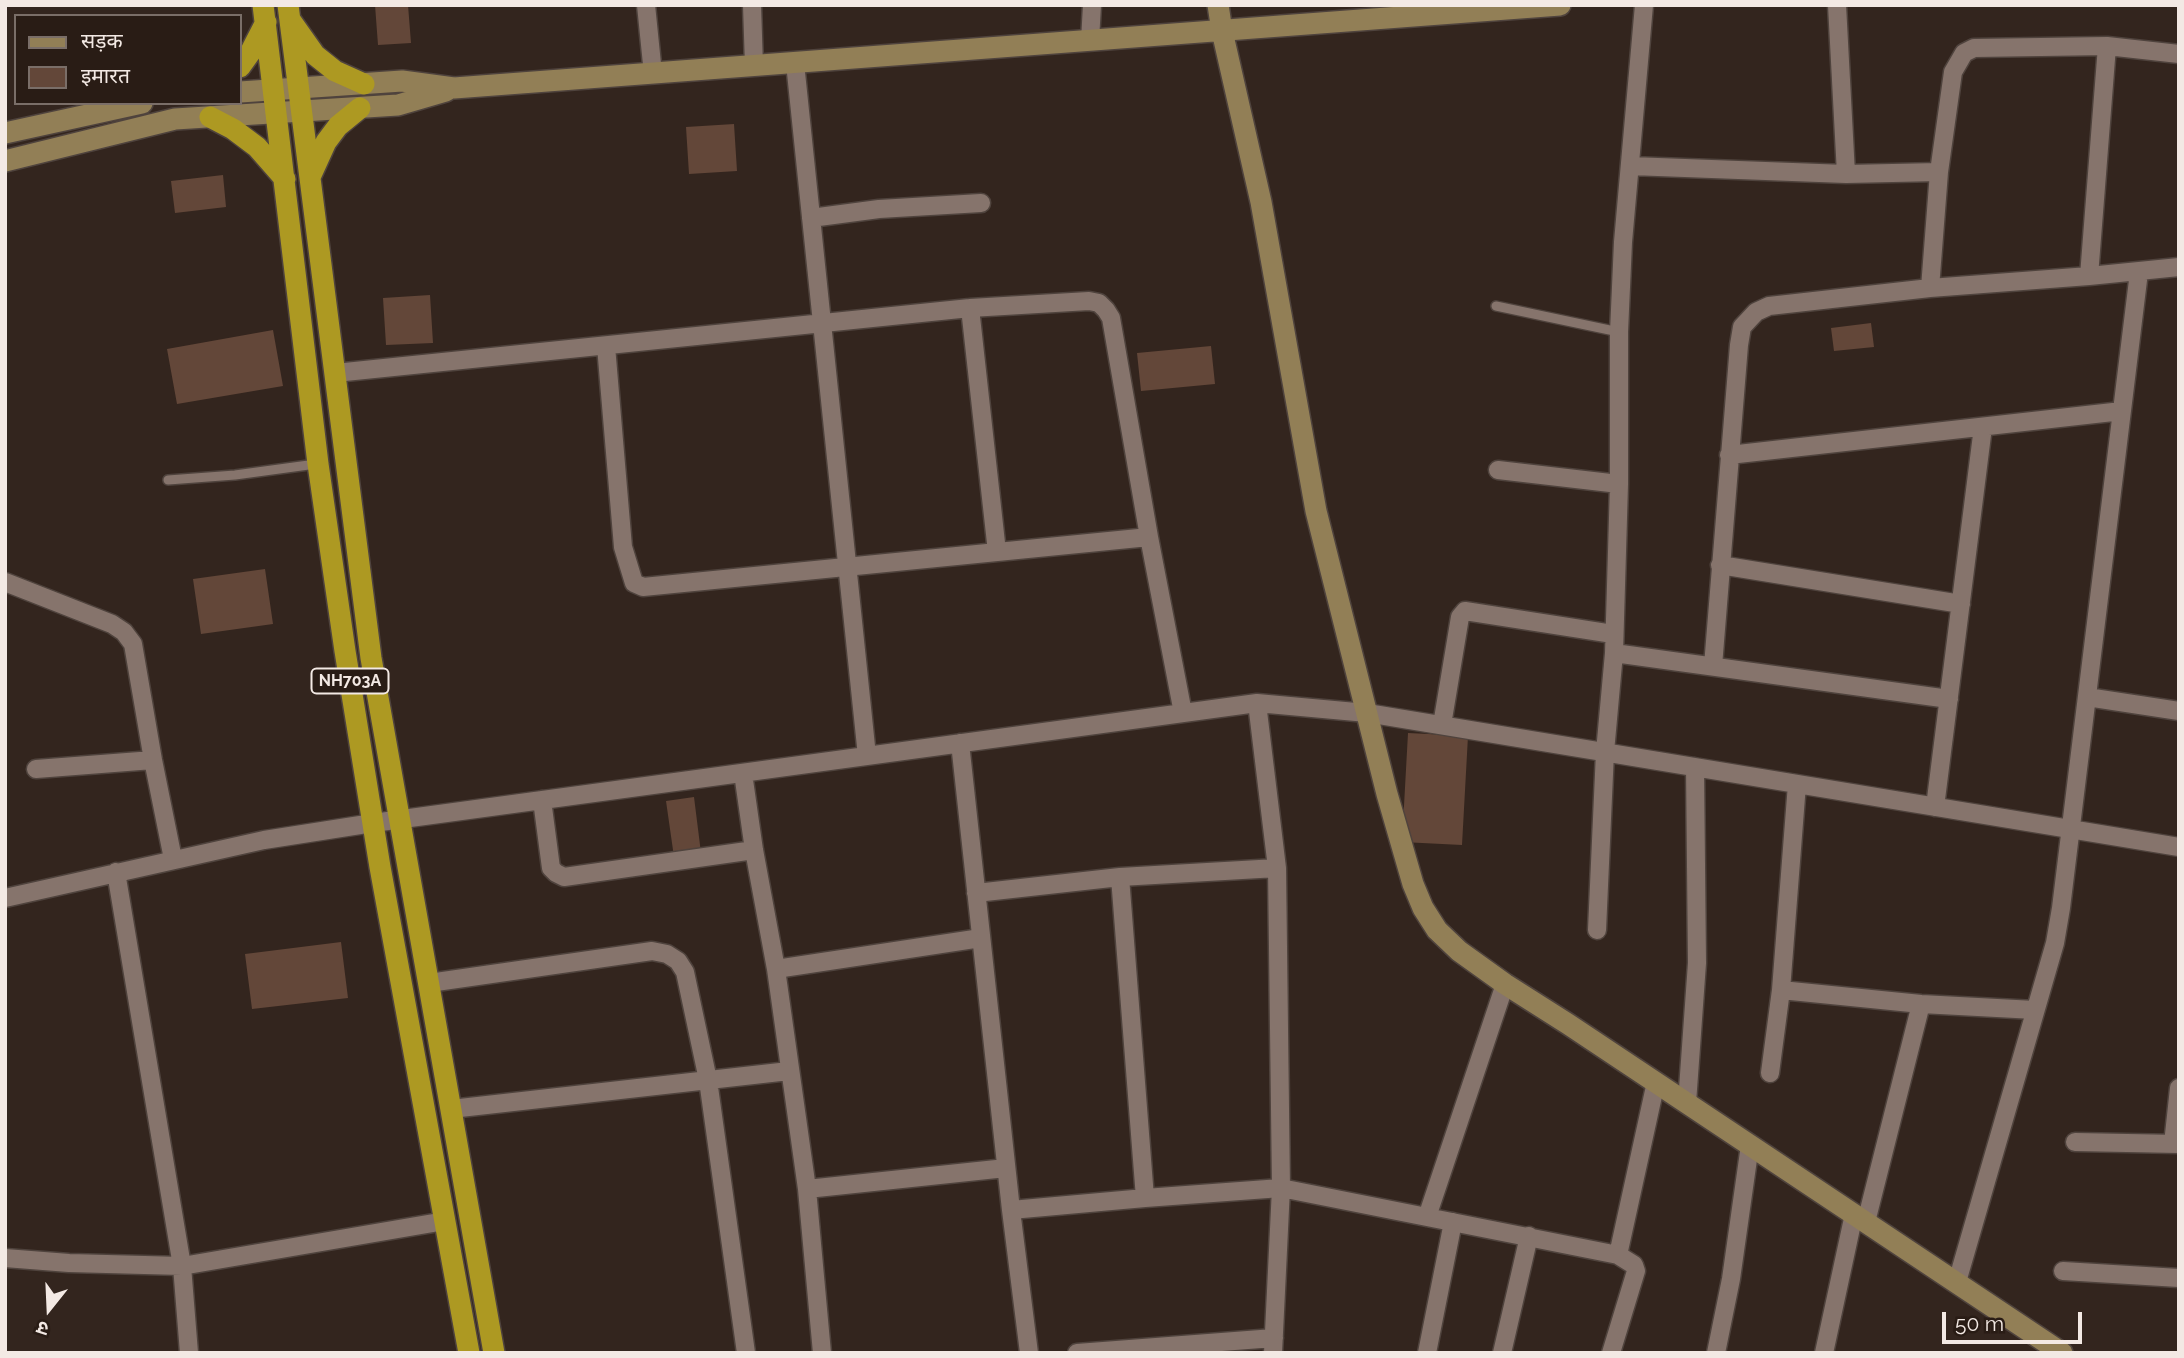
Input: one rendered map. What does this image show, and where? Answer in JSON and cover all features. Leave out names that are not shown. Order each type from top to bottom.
[{"type":"highway","points":[[289,13],[315,55],[335,71],[364,84]]},
{"type":"highway","name":"NH703A","points":[[289,13],[371,658],[494,1353]]},
{"type":"highway","points":[[242,64],[250,53],[265,14]]},
{"type":"highway","name":"NH703A","points":[[265,14],[318,464],[373,823],[469,1353]]},
{"type":"highway","points":[[310,177],[326,142],[338,126],[360,108]]},
{"type":"highway","points":[[210,117],[233,129],[257,148],[285,178]]},
{"type":"street","points":[[646,5],[653,74]]},
{"type":"street","points":[[752,5],[754,66]]},
{"type":"street","points":[[1090,41],[1092,5]]},
{"type":"street","points":[[1218,5],[1262,202],[1316,511],[1413,884],[1423,908],[1437,930],[1459,951],[1505,984],[1957,1282],[2034,1344],[2062,1353]]},
{"type":"street","points":[[242,92],[402,81],[454,88],[1222,31],[1347,13],[1559,5]]},
{"type":"street","points":[[1597,930],[1605,752],[1614,653],[1623,242],[1644,5]]},
{"type":"street","points":[[1837,5],[1846,174]]},
{"type":"street","points":[[1930,288],[1939,172],[1953,72],[1964,53],[1974,48],[2108,46],[2179,54]]},
{"type":"street","points":[[2089,276],[2108,46]]},
{"type":"street","points":[[795,63],[867,756]]},
{"type":"street","points":[[5,161],[175,118],[398,105],[454,88]]},
{"type":"street","points":[[5,133],[133,105]]},
{"type":"street","points":[[1631,166],[1846,174],[1939,172]]},
{"type":"street","points":[[811,218],[879,209],[981,203]]},
{"type":"street","points":[[1713,666],[1739,345],[1742,327],[1756,312],[1769,306],[1930,288],[2179,267]]},
{"type":"street","points":[[1957,1282],[2055,943],[2139,272]]},
{"type":"street","points":[[335,373],[970,308],[1089,301],[1099,303],[1111,318],[1183,713]]},
{"type":"street","points":[[970,308],[997,552]]},
{"type":"street","points":[[606,345],[623,547],[635,583],[643,587],[1149,537]]},
{"type":"street","points":[[1729,455],[2122,411]]},
{"type":"street","points":[[1936,807],[1983,427]]},
{"type":"street","points":[[1498,470],[1619,484]]},
{"type":"street","points":[[1720,565],[1961,604]]},
{"type":"street","points":[[5,582],[112,624],[124,632],[134,644],[173,859]]},
{"type":"street","points":[[1442,725],[1460,617],[1465,611],[1613,634]]},
{"type":"street","points":[[1614,653],[1949,699]]},
{"type":"street","points":[[2087,697],[2179,711]]},
{"type":"street","points":[[1077,1353],[1274,1345],[1281,1188],[1277,868],[1257,703]]},
{"type":"street","points":[[5,898],[264,840],[373,823],[1257,703],[1367,713],[2179,847]]},
{"type":"street","points":[[960,743],[1029,1353]]},
{"type":"street","points":[[36,769],[153,760]]},
{"type":"street","points":[[1687,1103],[1697,963],[1695,767]]},
{"type":"street","points":[[743,773],[776,970],[807,1189],[822,1353]]},
{"type":"street","points":[[1770,1073],[1781,990],[1797,784]]},
{"type":"street","points":[[542,800],[551,868],[560,876],[569,877],[754,850]]},
{"type":"street","points":[[976,893],[1120,877],[1277,868]]},
{"type":"street","points":[[116,872],[182,1266],[189,1353]]},
{"type":"street","points":[[1120,877],[1145,1198]]},
{"type":"street","points":[[776,970],[981,938]]},
{"type":"street","points":[[429,983],[652,951],[667,954],[678,961],[685,972],[708,1080],[746,1353]]},
{"type":"street","points":[[1427,1217],[1505,984]]},
{"type":"street","points":[[1781,990],[1921,1004],[2035,1010]]},
{"type":"street","points":[[1824,1353],[1921,1004]]},
{"type":"street","points":[[451,1109],[789,1071]]},
{"type":"street","points":[[1618,1255],[1656,1082]]},
{"type":"street","points":[[2075,1142],[2176,1144],[2179,1088]]},
{"type":"street","points":[[1716,1353],[1731,1279],[1750,1145]]},
{"type":"street","points":[[807,1189],[1006,1168]]},
{"type":"street","points":[[1011,1210],[1281,1188],[1618,1255],[1634,1265],[1636,1271],[1611,1353]]},
{"type":"street","points":[[5,1258],[69,1264],[182,1266],[445,1221]]},
{"type":"street","points":[[1427,1353],[1453,1222]]},
{"type":"street","points":[[1502,1353],[1529,1237]]},
{"type":"street","points":[[2063,1271],[2179,1278]]},
{"type":"lane","points":[[1496,306],[1619,332]]},
{"type":"lane","points":[[168,480],[235,475],[318,464]]},
{"type":"building","points":[[375,5],[408,5],[411,43],[378,45]]},
{"type":"building","points":[[734,124],[737,171],[689,174],[686,127]]},
{"type":"building","points":[[223,175],[226,207],[175,213],[171,181]]},
{"type":"building","points":[[430,295],[433,343],[386,345],[383,298]]},
{"type":"building","points":[[1871,323],[1874,347],[1834,351],[1831,328]]},
{"type":"building","points":[[273,330],[283,386],[177,404],[167,349]]},
{"type":"building","points":[[1211,346],[1215,384],[1141,391],[1137,353]]},
{"type":"building","points":[[265,569],[273,624],[201,634],[193,579]]},
{"type":"building","points":[[1408,733],[1468,736],[1462,845],[1402,842]]},
{"type":"building","points":[[694,797],[701,853],[674,857],[666,801]]},
{"type":"building","points":[[341,942],[348,998],[252,1009],[245,954]]}]
